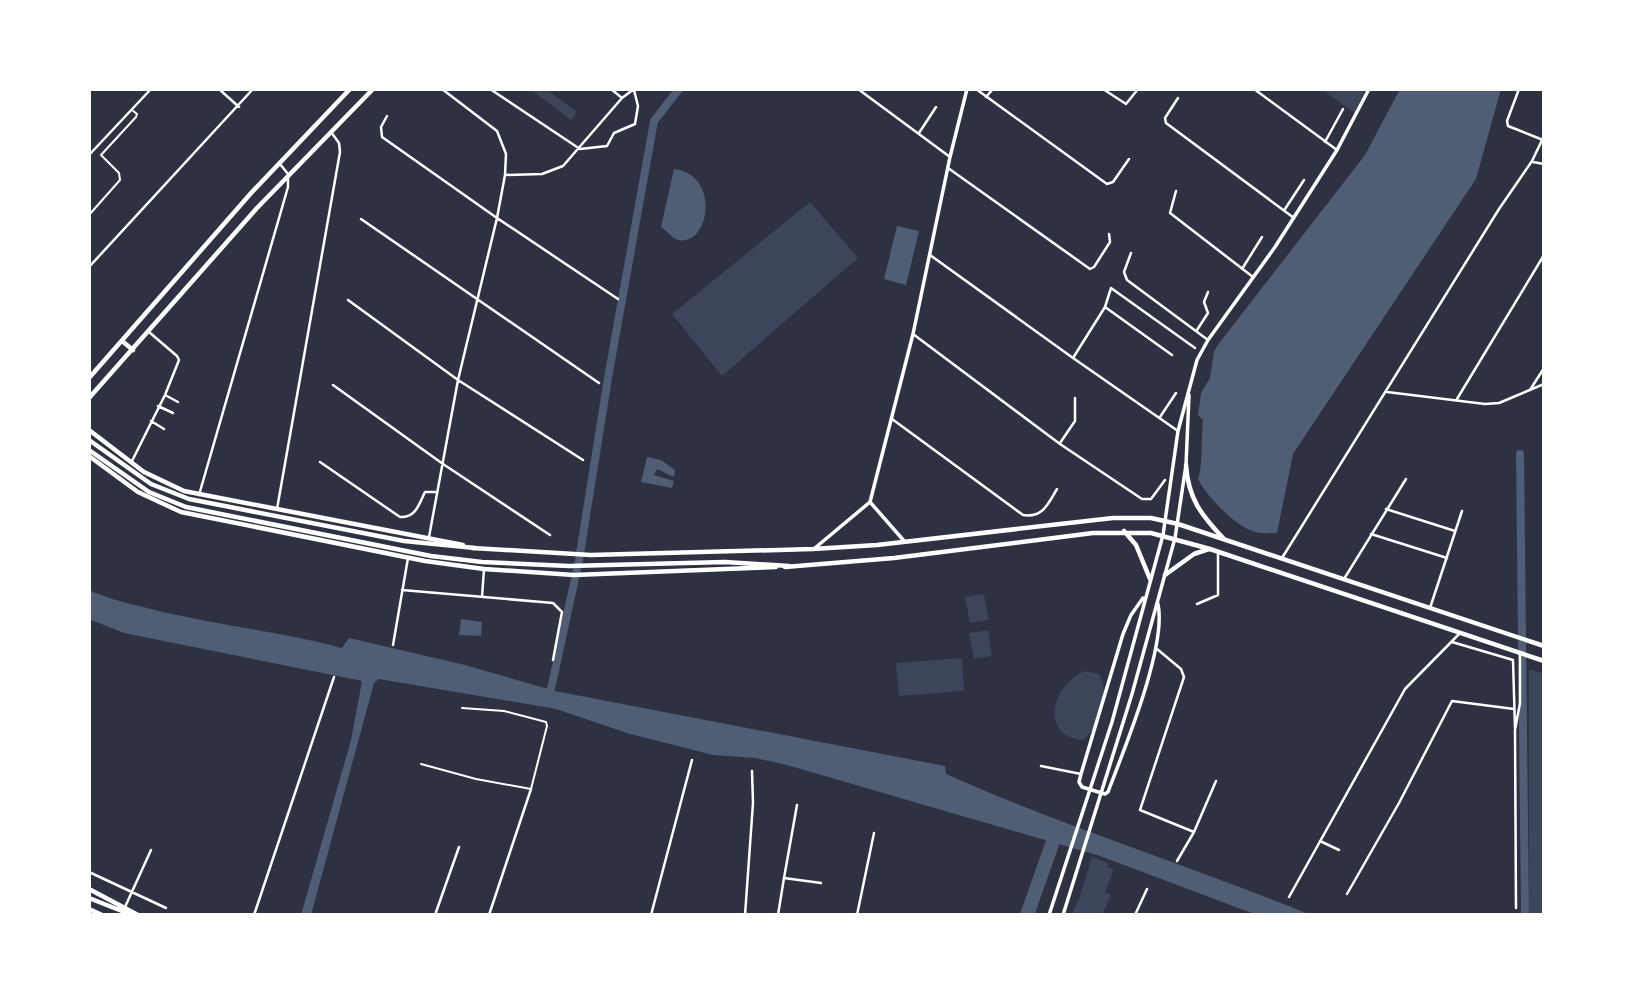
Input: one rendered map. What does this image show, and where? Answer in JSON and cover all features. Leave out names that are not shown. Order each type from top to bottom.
[{"type":"main road","points":[[89,378],[279,163],[350,89]]},
{"type":"main road","points":[[89,398],[288,174],[373,89]]},
{"type":"main road","points":[[122,341],[132,350]]},
{"type":"main road","points":[[89,430],[158,481],[199,495],[429,537],[475,548]]},
{"type":"main road","points":[[89,440],[136,475],[170,493],[208,504],[417,543],[475,548],[574,555],[813,549],[905,542],[1112,518],[1166,521],[1544,646]]},
{"type":"main road","points":[[89,450],[149,492],[167,501],[206,513],[457,560],[550,566],[725,562],[789,566]]},
{"type":"main road","points":[[89,456],[138,492],[181,512],[408,558],[484,569],[590,575],[789,566],[884,559],[1124,531],[1163,535],[1544,661]]},
{"type":"main road","points":[[1186,465],[1190,494],[1211,526],[1224,539]]},
{"type":"main road","points":[[1124,531],[1136,545],[1150,579]]},
{"type":"main road","points":[[1165,575],[1194,554],[1210,549]]},
{"type":"main road","points":[[89,889],[138,915]]},
{"type":"main road","points":[[89,898],[132,915]]},
{"type":"main road","points":[[89,909],[103,915]]},
{"type":"street","points":[[89,155],[151,89]]},
{"type":"street","points":[[219,89],[239,107]]},
{"type":"street","points":[[89,267],[253,89]]},
{"type":"street","points":[[429,537],[458,380],[497,218],[506,153],[497,131],[442,89]]},
{"type":"street","points":[[490,89],[580,149],[607,146],[614,133],[635,124],[638,106],[634,90],[622,98],[580,149],[554,171],[505,175]]},
{"type":"street","points":[[611,89],[622,98]]},
{"type":"street","points":[[858,89],[950,157]]},
{"type":"street","points":[[813,549],[870,502],[913,334],[967,89]]},
{"type":"street","points":[[976,89],[1104,183],[1113,182],[1129,159]]},
{"type":"street","points":[[986,97],[993,89]]},
{"type":"street","points":[[1102,89],[1126,104],[1138,89]]},
{"type":"street","points":[[1254,89],[1338,150]]},
{"type":"street","points":[[1049,915],[1120,692],[1163,535],[1178,431],[1193,371],[1208,340],[1253,278],[1338,150],[1369,89]]},
{"type":"street","points":[[1282,558],[1532,162],[1543,138],[1508,125],[1507,121],[1519,89]]},
{"type":"street","points":[[1178,98],[1165,118],[1166,123],[1294,218]]},
{"type":"street","points":[[918,134],[936,107]]},
{"type":"street","points":[[1325,142],[1343,109]]},
{"type":"street","points":[[387,116],[381,127],[383,137],[618,299]]},
{"type":"street","points":[[277,510],[340,152],[339,143],[331,132]]},
{"type":"street","points":[[1532,162],[1544,164]]},
{"type":"street","points":[[199,495],[288,187],[288,174],[279,163]]},
{"type":"street","points":[[948,168],[1088,268],[1094,267],[1110,242],[1109,234]]},
{"type":"street","points":[[1284,210],[1304,180]]},
{"type":"street","points":[[1176,191],[1170,213],[1253,278]]},
{"type":"street","points":[[361,219],[599,383]]},
{"type":"street","points":[[1242,269],[1262,237]]},
{"type":"street","points":[[1131,253],[1124,272],[1127,280],[1208,340]]},
{"type":"street","points":[[1457,400],[1544,254]]},
{"type":"street","points":[[930,255],[1178,431]]},
{"type":"street","points":[[1073,358],[1105,307],[1111,288],[1195,348]]},
{"type":"street","points":[[1196,330],[1208,313],[1204,302],[1208,292]]},
{"type":"street","points":[[348,300],[458,380],[583,460]]},
{"type":"street","points":[[1105,307],[1172,355]]},
{"type":"street","points":[[131,463],[165,395],[179,359],[149,332]]},
{"type":"street","points":[[913,334],[1060,444],[1142,499],[1152,498],[1165,480]]},
{"type":"street","points":[[1530,390],[1544,368]]},
{"type":"street","points":[[1387,392],[1499,403],[1544,384]]},
{"type":"street","points":[[333,385],[443,464],[550,535]]},
{"type":"street","points":[[1063,915],[1132,695],[1175,538],[1186,465],[1189,390]]},
{"type":"street","points":[[1160,418],[1176,393]]},
{"type":"street","points":[[165,395],[178,402]]},
{"type":"street","points":[[1060,444],[1075,421],[1075,398]]},
{"type":"street","points":[[158,406],[173,413]]},
{"type":"street","points":[[892,419],[1024,515],[1034,516],[1043,512],[1057,489]]},
{"type":"street","points":[[151,421],[164,429]]},
{"type":"street","points":[[320,462],[400,517],[409,517],[414,513],[427,491],[436,493]]},
{"type":"street","points":[[1344,579],[1406,479]]},
{"type":"street","points":[[870,502],[905,542]]},
{"type":"street","points":[[1386,509],[1455,531]]},
{"type":"street","points":[[1430,608],[1462,510]]},
{"type":"street","points":[[1371,534],[1447,558]]},
{"type":"street","points":[[1197,604],[1218,595],[1218,552]]},
{"type":"street","points":[[393,645],[408,558]]},
{"type":"street","points":[[482,598],[484,569]]},
{"type":"street","points":[[402,590],[553,603],[562,612],[553,660]]},
{"type":"street","points":[[1145,596],[1131,615],[1123,634],[1081,774],[1079,782],[1082,787],[1105,794],[1108,792],[1142,699],[1155,648],[1160,613],[1158,602]]},
{"type":"street","points":[[1289,897],[1405,689],[1461,632]]},
{"type":"street","points":[[1452,642],[1513,660],[1516,908]]},
{"type":"street","points":[[1155,648],[1181,669],[1184,677],[1140,810],[1194,832]]},
{"type":"street","points":[[1515,730],[1520,702],[1520,653]]},
{"type":"street","points":[[254,915],[334,677]]},
{"type":"street","points":[[1347,894],[1399,803],[1452,701],[1514,709]]},
{"type":"street","points":[[650,915],[692,760]]},
{"type":"street","points":[[1041,766],[1081,774]]},
{"type":"street","points":[[744,915],[753,803],[752,771]]},
{"type":"street","points":[[1177,861],[1194,832],[1216,781]]},
{"type":"street","points":[[489,915],[531,789]]},
{"type":"street","points":[[778,915],[797,805]]},
{"type":"street","points":[[857,915],[874,833]]},
{"type":"street","points":[[1320,841],[1339,850]]},
{"type":"street","points":[[435,915],[458,847]]},
{"type":"street","points":[[125,907],[151,850]]},
{"type":"street","points":[[89,872],[166,908]]},
{"type":"street","points":[[784,878],[821,883]]},
{"type":"street","points":[[1135,915],[1147,889]]},
{"type":"lane","points":[[89,215],[120,180],[119,173],[101,155],[136,117],[137,114],[132,110]]},
{"type":"lane","points":[[421,764],[476,779],[531,789],[546,722],[504,710],[462,708]]},
{"type":"shaded area","points":[[530,89],[546,89],[577,112],[571,120]]},
{"type":"shaded area","points":[[1321,89],[1365,89],[1355,113]]},
{"type":"shaded area","points":[[1400,89],[1501,89],[1476,179],[1293,454],[1277,533],[1255,532],[1239,524],[1222,510],[1198,479],[1203,420],[1198,415],[1201,393],[1210,378],[1214,352],[1365,155]]},
{"type":"shaded area","points":[[674,169],[689,174],[699,183],[704,196],[706,209],[703,222],[697,233],[689,239],[678,240],[661,227]]},
{"type":"shaded area","points":[[810,202],[858,258],[722,376],[672,314]]},
{"type":"shaded area","points":[[897,226],[919,231],[906,285],[884,279]]},
{"type":"shaded area","points":[[647,457],[661,460],[675,470],[674,477],[657,469],[654,475],[674,481],[672,488],[641,482]]},
{"type":"shaded area","points":[[89,590],[175,615],[342,648],[349,638],[465,665],[555,691],[945,766],[946,774],[991,793],[1311,915],[1257,915],[1100,856],[787,765],[755,758],[713,755],[630,734],[556,709],[379,679],[374,683],[311,915],[301,915],[351,740],[362,681],[124,633],[89,619]]},
{"type":"shaded area","points":[[984,594],[989,620],[970,623],[965,597]]},
{"type":"shaded area","points":[[461,619],[482,622],[481,636],[459,635]]},
{"type":"shaded area","points":[[988,630],[992,656],[974,659],[969,633]]},
{"type":"shaded area","points":[[962,658],[964,691],[899,696],[896,663]]},
{"type":"shaded area","points":[[1529,669],[1544,674],[1544,915],[1529,915]]},
{"type":"shaded area","points":[[1085,671],[1099,674],[1104,691],[1099,718],[1084,740],[1069,737],[1060,730],[1055,720],[1055,709],[1065,686]]},
{"type":"shaded area","points":[[1092,857],[1108,863],[1107,867],[1114,870],[1105,892],[1111,895],[1102,915],[1071,915],[1079,899]]},
{"type":"waterway","points":[[549,698],[579,560],[654,121],[679,89]]},
{"type":"waterway","points":[[1520,454],[1525,915]]},
{"type":"waterway","points":[[1027,915],[1056,833]]}]
